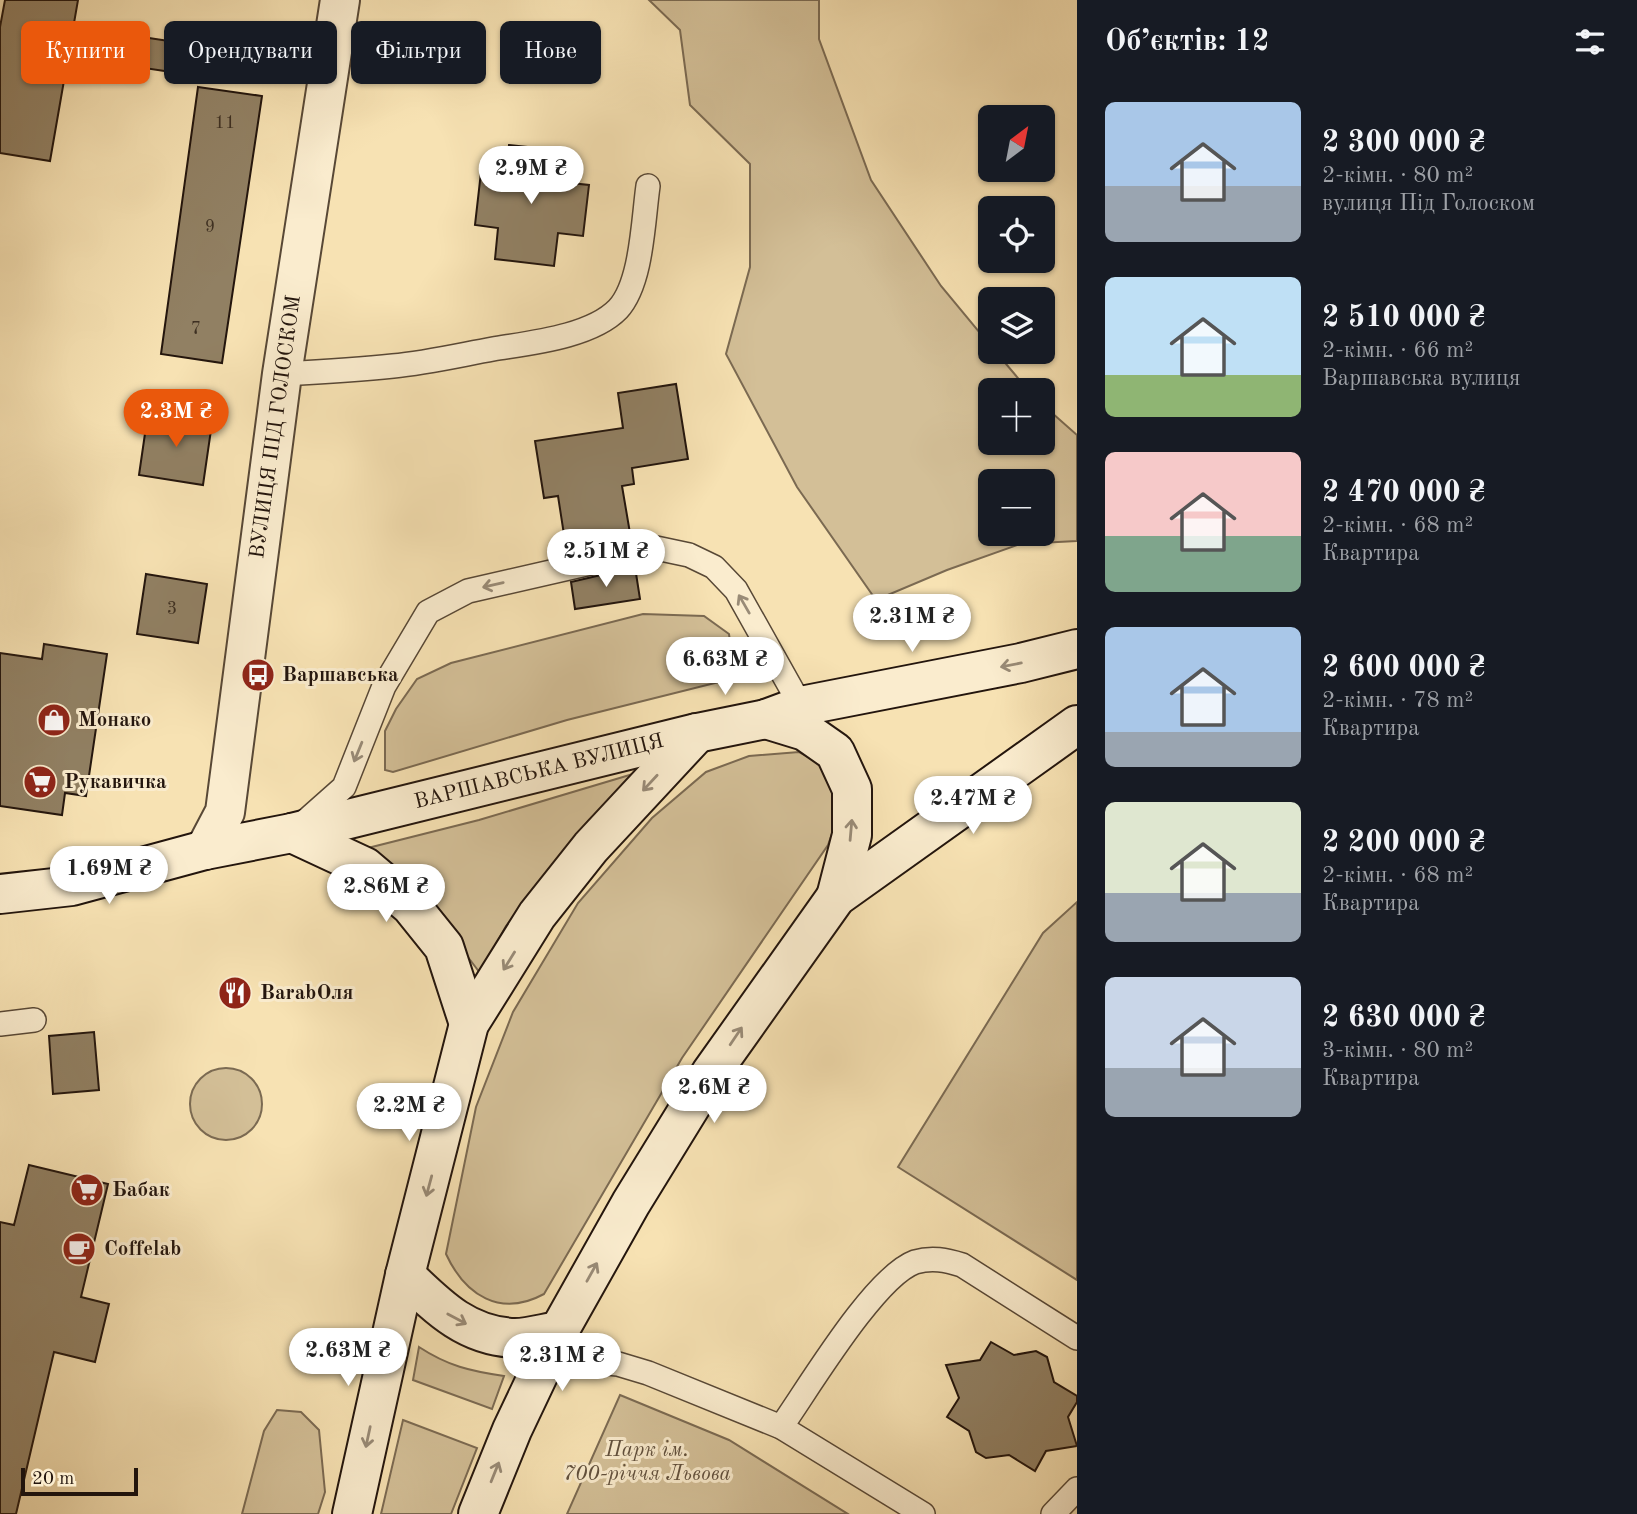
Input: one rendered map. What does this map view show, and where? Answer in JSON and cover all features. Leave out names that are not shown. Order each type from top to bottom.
[{"type":"main road","name":"ВУЛИЦЯ ПІД ГОЛОСКОМ","points":[[205,850],[225,812],[282,374],[340,0]]},
{"type":"main road","name":"ВАРШАВСЬКА ВУЛИЦЯ","points":[[0,894],[72,886],[205,850],[292,833],[697,733],[1077,649]]},
{"type":"main road","points":[[783,713],[835,752],[852,789],[852,835],[836,897]]},
{"type":"main road","points":[[478,1514],[512,1430],[559,1331],[631,1203],[711,1073],[836,897],[1077,725]]},
{"type":"main road","points":[[352,1514],[405,1275],[469,1024],[537,915],[591,847],[697,733]]},
{"type":"main road","points":[[292,833],[365,867],[411,906],[444,947],[469,1024]]},
{"type":"main road","points":[[405,1275],[442,1311],[478,1331],[516,1338],[559,1331]]},
{"type":"lane","points":[[282,374],[395,366],[527,344],[569,334],[598,323],[618,309],[629,290],[637,265],[648,186]]},
{"type":"lane","points":[[292,833],[344,787],[384,686],[428,612],[468,590],[656,548],[689,555],[714,568],[736,590],[783,713]]},
{"type":"lane","points":[[0,1024],[34,1020]]},
{"type":"lane","points":[[781,1427],[875,1294],[897,1272],[916,1262],[930,1259],[962,1265],[1077,1338]]},
{"type":"lane","points":[[559,1331],[595,1362],[618,1364],[648,1373],[781,1427],[923,1514]]},
{"type":"lane","points":[[1053,1514],[1077,1489]]},
{"type":"green space","points":[[649,0],[819,0],[819,39],[871,180],[941,286],[978,331],[978,364],[1006,364],[1018,378],[978,378],[978,455],[1055,455],[1055,416],[1077,435],[1077,541],[1055,542],[1055,469],[978,469],[978,546],[1014,546],[947,570],[876,600],[797,487],[726,354],[750,267],[750,164],[690,105],[680,30]]},
{"type":"green space","points":[[643,614],[704,616],[729,634],[735,678],[567,720],[393,772],[385,770],[385,731],[396,709],[417,679],[451,663]]},
{"type":"green space","points":[[799,752],[818,762],[833,783],[839,814],[828,845],[682,1058],[544,1294],[513,1304],[499,1303],[474,1291],[463,1281],[446,1254],[476,1107],[513,1012],[578,903],[652,818],[706,772],[749,756]]},
{"type":"green space","points":[[643,771],[589,820],[506,926],[480,973],[430,907],[352,852],[479,820]]},
{"type":"green space","points":[[1077,902],[1077,1280],[898,1167],[1043,933]]},
{"type":"green space","points":[[226,1068],[246,1074],[256,1084],[262,1104],[256,1124],[246,1134],[226,1140],[206,1134],[196,1124],[190,1104],[196,1084],[206,1074]]},
{"type":"green space","points":[[419,1347],[460,1367],[504,1376],[492,1409],[413,1380]]},
{"type":"green space","name":"Парк ім. 700-річчя Львова","points":[[620,1395],[729,1440],[848,1514],[567,1514]]},
{"type":"green space","points":[[277,1410],[301,1412],[319,1430],[325,1492],[318,1514],[242,1514],[264,1431]]},
{"type":"green space","points":[[403,1420],[477,1448],[451,1514],[381,1514]]},
{"type":"building","points":[[5,0],[78,0],[74,21],[21,21],[21,84],[63,84],[50,161],[0,153],[0,27]]},
{"type":"building","points":[[150,38],[164,40],[164,71],[150,69]]},
{"type":"building","points":[[198,87],[262,96],[222,363],[161,354]]},
{"type":"building","points":[[509,145],[564,151],[561,182],[589,185],[583,236],[558,233],[554,266],[495,259],[498,228],[475,225],[481,172],[506,175]]},
{"type":"building","points":[[676,384],[688,459],[632,468],[634,484],[622,486],[631,539],[567,554],[558,496],[544,498],[535,441],[623,428],[618,393]]},
{"type":"building","points":[[148,413],[212,423],[203,485],[139,475]]},
{"type":"building","points":[[635,567],[640,599],[575,609],[571,582]]},
{"type":"building","points":[[146,574],[207,584],[198,643],[137,634]]},
{"type":"building","points":[[44,644],[107,654],[86,796],[65,793],[62,815],[0,806],[0,653],[42,659]]},
{"type":"building","points":[[94,1032],[99,1090],[53,1094],[49,1036]]},
{"type":"building","points":[[29,1165],[108,1184],[81,1297],[109,1304],[95,1362],[54,1352],[16,1514],[0,1514],[0,1222],[14,1225]]},
{"type":"building","points":[[991,1342],[1014,1355],[1036,1351],[1047,1357],[1054,1382],[1077,1396],[1077,1402],[1068,1417],[1077,1446],[1046,1451],[1035,1471],[1009,1455],[986,1458],[976,1452],[969,1431],[947,1417],[959,1398],[946,1365],[980,1360]]},
{"type":"place","name":"Варшавська","points":[[258,675]]},
{"type":"place","name":"Монако","points":[[54,720]]},
{"type":"place","name":"Рукавичка","points":[[40,782]]},
{"type":"place","name":"BarabОля","points":[[235,993]]},
{"type":"place","name":"Бабак","points":[[87,1190]]},
{"type":"place","name":"Coffelab","points":[[79,1249]]}]
